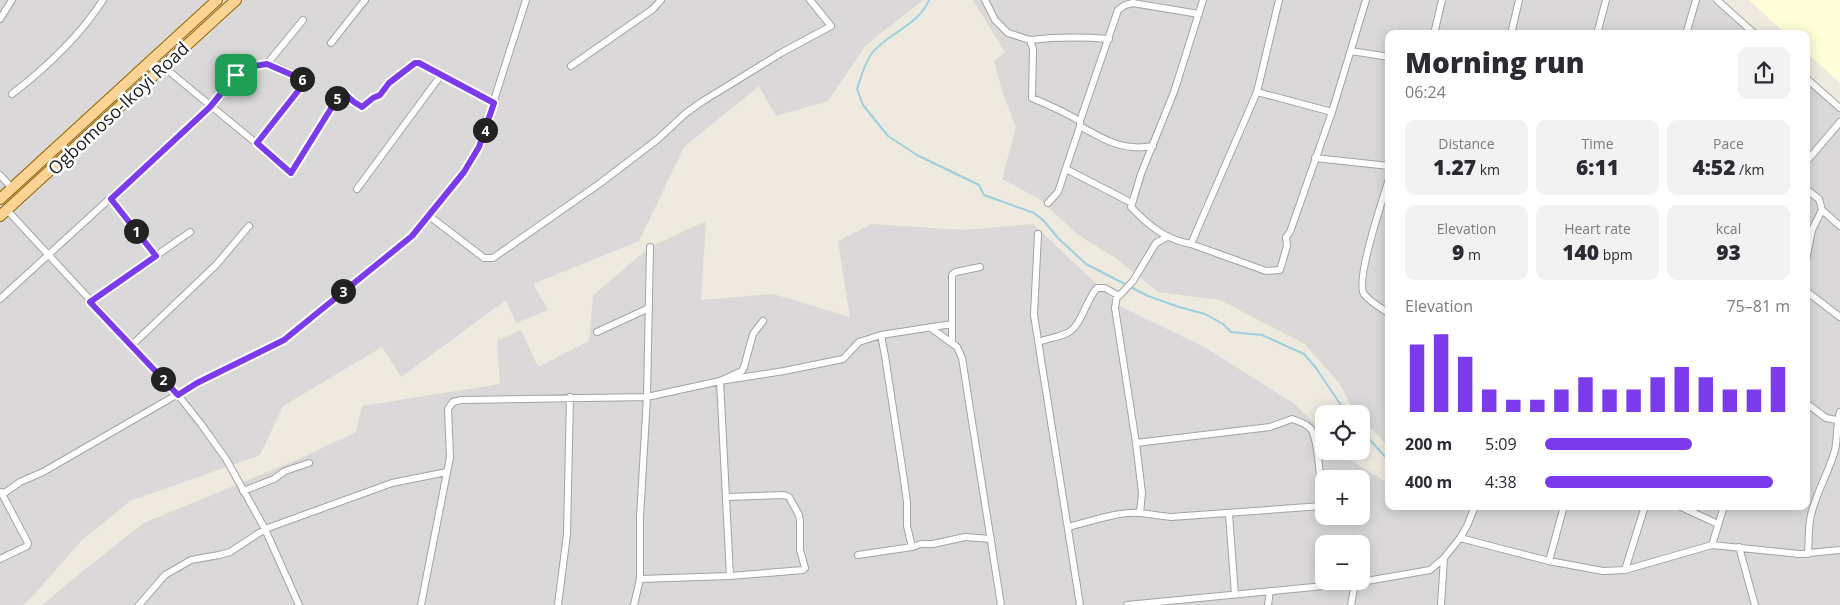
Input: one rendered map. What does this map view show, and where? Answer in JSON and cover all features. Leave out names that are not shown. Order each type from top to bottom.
[{"type":"main road","name":"Ogbomoso-Ikoyi Road","points":[[0,199],[217,0]]},
{"type":"main road","name":"Ogbomoso-Ikoyi Road","points":[[3,213],[236,0]]},
{"type":"street","points":[[0,19],[12,0]]},
{"type":"street","points":[[12,94],[38,74],[82,30],[103,0]]},
{"type":"street","points":[[331,43],[365,0]]},
{"type":"street","points":[[0,559],[27,546],[28,543],[1,493],[43,472],[197,383],[284,340],[412,236],[464,172],[479,147],[526,0]]},
{"type":"street","points":[[571,66],[649,12],[660,0]]},
{"type":"street","points":[[428,216],[484,258],[493,258],[599,184],[658,139],[686,113],[703,101],[781,53],[831,26],[810,0]]},
{"type":"street","points":[[985,0],[995,20],[1008,32],[1030,40],[1083,37],[1109,39]]},
{"type":"street","points":[[1203,0],[1174,92],[1141,174],[1130,207],[1143,220],[1166,237],[1266,271],[1280,270],[1287,246],[1286,237],[1290,232],[1332,112],[1366,0]]},
{"type":"street","points":[[1191,244],[1257,92],[1279,0]]},
{"type":"street","points":[[1435,30],[1442,0]]},
{"type":"street","points":[[1512,30],[1520,0]]},
{"type":"street","points":[[1598,30],[1606,0]]},
{"type":"street","points":[[1687,30],[1696,0]]},
{"type":"street","points":[[1717,0],[1751,30]]},
{"type":"street","points":[[1048,203],[1058,192],[1118,10],[1125,5],[1133,3],[1199,14]]},
{"type":"street","points":[[267,64],[303,20]]},
{"type":"street","points":[[1030,40],[1033,49],[1032,98],[1055,107],[1098,136],[1134,148],[1153,146]]},
{"type":"street","points":[[1351,51],[1385,56]]},
{"type":"street","points":[[163,66],[291,173],[340,94],[345,94],[362,107],[380,95],[389,83],[415,63],[419,63],[494,103]]},
{"type":"street","points":[[0,299],[210,107],[236,75],[248,67],[267,64],[306,81],[257,143]]},
{"type":"street","points":[[357,189],[441,75]]},
{"type":"street","points":[[1810,82],[1840,108]]},
{"type":"street","points":[[1257,92],[1332,112]]},
{"type":"street","points":[[1810,157],[1840,122]]},
{"type":"street","points":[[1315,158],[1385,166]]},
{"type":"street","points":[[1066,169],[1132,203]]},
{"type":"street","points":[[0,175],[12,188]]},
{"type":"street","points":[[1810,191],[1819,199],[1822,210],[1840,226]]},
{"type":"street","points":[[1385,193],[1365,262],[1361,288],[1370,300],[1385,310]]},
{"type":"street","points":[[111,199],[156,256]]},
{"type":"street","points":[[1810,240],[1812,230],[1822,210]]},
{"type":"street","points":[[3,213],[49,256],[178,395],[226,459],[265,529],[299,605]]},
{"type":"street","points":[[131,346],[216,265],[249,226]]},
{"type":"street","points":[[90,302],[190,232]]},
{"type":"street","points":[[1038,234],[1034,315],[1080,605]]},
{"type":"street","points":[[1117,295],[1119,296],[1133,281],[1156,243],[1166,237]]},
{"type":"street","points":[[634,605],[640,579],[640,517],[647,397],[650,247]]},
{"type":"street","points":[[952,342],[952,275],[956,272],[980,267]]},
{"type":"street","points":[[1038,342],[1070,332],[1076,325],[1090,296],[1098,288],[1105,288],[1117,295]]},
{"type":"street","points":[[1810,294],[1840,317]]},
{"type":"street","points":[[1117,295],[1115,308],[1142,493],[1140,513]]},
{"type":"street","points":[[597,332],[649,308]]},
{"type":"street","points":[[720,380],[742,371],[753,334],[763,321]]},
{"type":"street","points":[[421,605],[450,457],[448,409],[453,402],[461,400],[570,397],[647,397],[720,380],[784,372],[844,359],[859,342],[880,335],[952,324]]},
{"type":"street","points":[[931,328],[952,342],[957,347],[962,358],[1001,605]]},
{"type":"street","points":[[880,335],[885,356],[904,480],[907,502],[907,526],[912,547]]},
{"type":"street","points":[[720,380],[730,576]]},
{"type":"street","points":[[558,605],[567,534],[570,397]]},
{"type":"street","points":[[1810,406],[1826,418],[1837,420]]},
{"type":"street","points":[[1808,554],[1810,517],[1831,464],[1836,445],[1837,420],[1840,412]]},
{"type":"street","points":[[1068,527],[1124,514],[1140,513],[1171,517],[1322,506],[1320,471],[1313,432],[1310,427],[1292,419],[1270,427],[1136,443]]},
{"type":"street","points":[[243,491],[274,479],[285,471],[309,463]]},
{"type":"street","points":[[139,605],[159,581],[176,568],[191,560],[219,556],[230,552],[265,529],[392,483],[447,472]]},
{"type":"street","points":[[640,579],[730,576],[803,570],[805,568],[800,550],[799,515],[789,497],[784,495],[727,496]]},
{"type":"street","points":[[1370,580],[1430,570],[1444,558],[1460,538],[1473,510]]},
{"type":"street","points":[[1549,561],[1563,510]]},
{"type":"street","points":[[1625,570],[1644,510]]},
{"type":"street","points":[[1688,510],[1718,524]]},
{"type":"street","points":[[1712,545],[1723,510]]},
{"type":"street","points":[[1229,514],[1235,595]]},
{"type":"street","points":[[858,555],[965,537],[991,539]]},
{"type":"street","points":[[1460,538],[1577,568],[1603,571],[1625,570],[1712,545],[1808,554],[1840,550]]},
{"type":"street","points":[[1738,547],[1755,605]]},
{"type":"street","points":[[1441,605],[1444,558]]},
{"type":"street","points":[[1127,605],[1171,603],[1315,586]]},
{"type":"street","points":[[1268,605],[1270,590]]},
{"type":"street","points":[[1352,605],[1353,590]]},
{"type":"shaded area","points":[[0,0],[923,0],[866,45],[828,101],[776,116],[759,86],[684,147],[639,241],[533,284],[548,310],[516,323],[506,300],[401,377],[382,347],[283,406],[260,455],[130,501],[81,541],[23,605],[0,605]]},
{"type":"shaded area","points":[[973,0],[1711,0],[1745,30],[1385,30],[1385,444],[1370,428],[1370,405],[1351,405],[1339,383],[1305,344],[1220,300],[1158,292],[1117,259],[1077,234],[1038,198],[1002,179],[1016,127],[1003,94],[994,61],[1005,52]]},
{"type":"shaded area","points":[[1749,0],[1840,0],[1840,83],[1810,56],[1810,30],[1782,30]]},
{"type":"shaded area","points":[[1810,86],[1840,111],[1840,605],[42,605],[144,523],[301,458],[356,432],[362,406],[500,384],[497,341],[521,330],[538,367],[589,341],[593,295],[650,247],[706,221],[701,300],[773,294],[850,317],[838,241],[872,224],[964,230],[1033,224],[1120,306],[1206,348],[1296,405],[1315,424],[1315,460],[1351,460],[1366,470],[1315,470],[1315,525],[1370,525],[1370,472],[1385,482],[1385,510],[1810,510]]},
{"type":"waterway","points":[[929,0],[918,16],[872,53],[865,65],[857,89],[863,105],[888,136],[917,155],[979,185],[984,195],[1034,213],[1086,264],[1148,296],[1205,314],[1223,324],[1231,332],[1262,335],[1304,354],[1316,368],[1341,405]]},
{"type":"waterway","points":[[1370,440],[1385,457]]},
{"type":"route","points":[[415,63],[419,63],[494,103],[479,147],[464,172],[412,236],[284,340],[197,383],[178,395],[90,302],[156,256],[111,199],[210,107],[236,75],[248,67],[267,64],[306,81],[257,143],[291,173],[340,94],[345,94],[362,107],[368,101],[380,95],[389,83],[415,63]]}]
